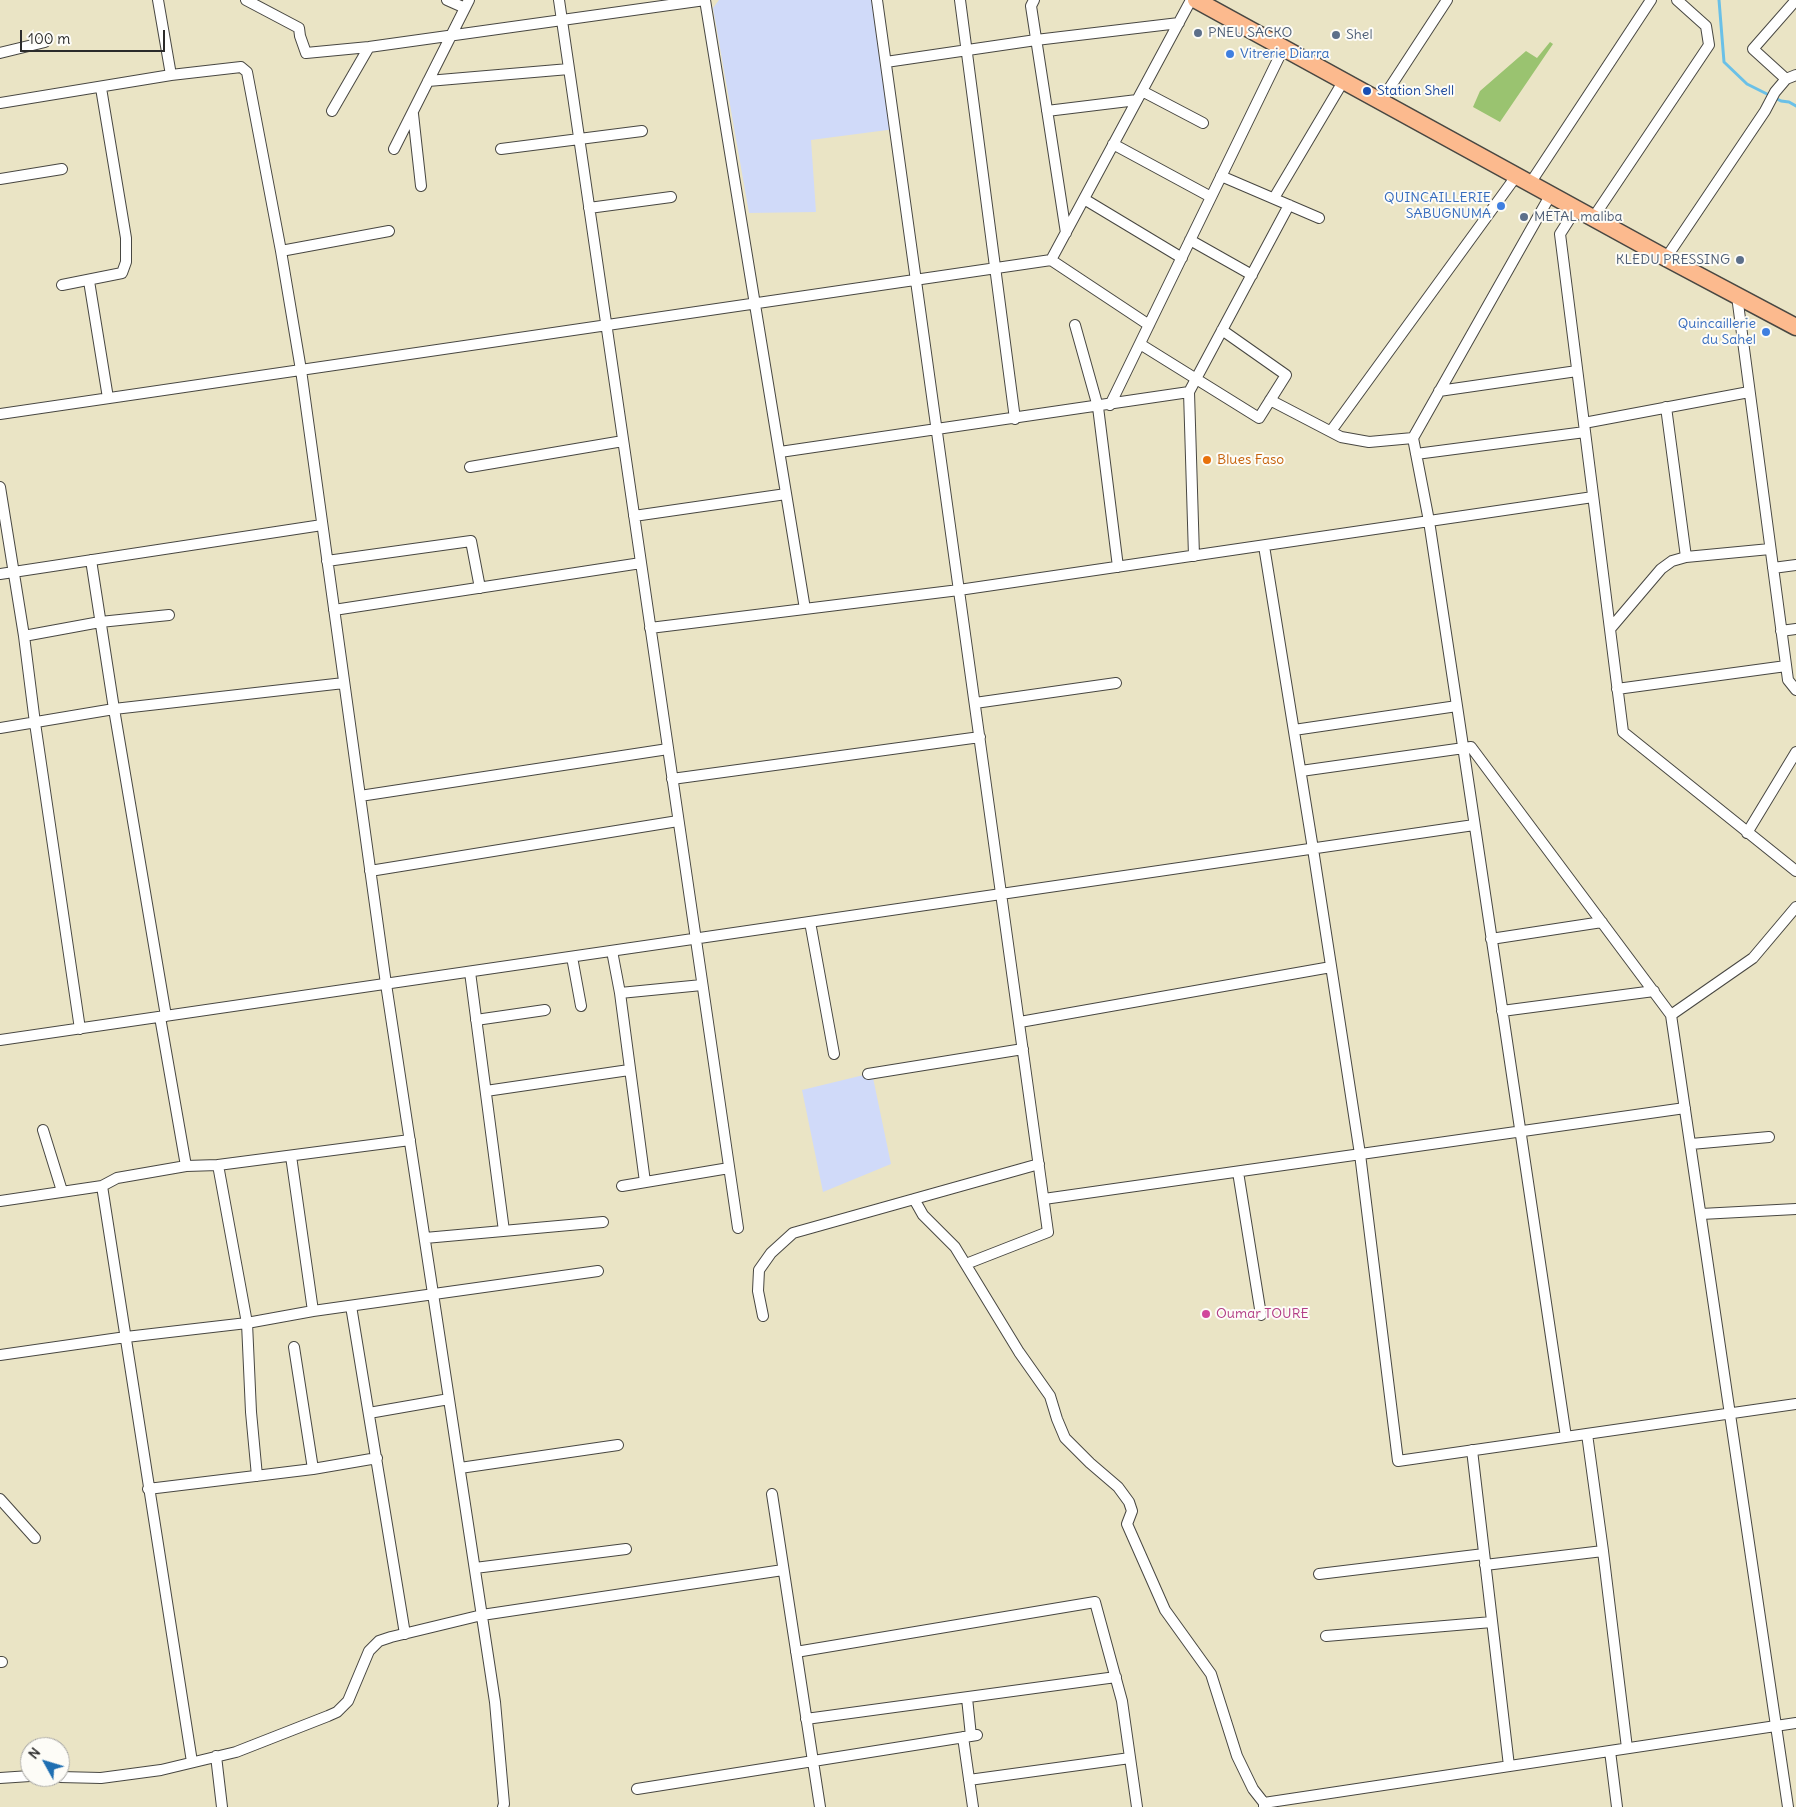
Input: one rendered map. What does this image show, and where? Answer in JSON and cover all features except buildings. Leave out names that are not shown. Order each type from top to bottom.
[{"type":"main road","points":[[1196,0],[1576,209],[1796,327]]},
{"type":"street","points":[[158,0],[171,75]]},
{"type":"street","points":[[246,0],[299,28],[306,53],[369,47],[705,0],[805,609]]},
{"type":"street","points":[[394,149],[467,4],[447,0]]},
{"type":"street","points":[[559,0],[738,1228]]},
{"type":"street","points":[[878,0],[1048,1232],[966,1264]]},
{"type":"street","points":[[960,0],[1015,418]]},
{"type":"street","points":[[1034,0],[1031,6],[1066,233]]},
{"type":"street","points":[[1051,260],[1191,0]]},
{"type":"street","points":[[1381,101],[1446,0]]},
{"type":"street","points":[[1331,431],[1524,179],[1651,0]]},
{"type":"street","points":[[1593,218],[1709,45],[1706,26],[1677,0]]},
{"type":"street","points":[[1786,79],[1753,49],[1796,0]]},
{"type":"street","points":[[886,62],[1036,40],[1179,23]]},
{"type":"street","points":[[0,52],[45,42]]},
{"type":"street","points":[[332,111],[369,47]]},
{"type":"street","points":[[1110,405],[1284,47]]},
{"type":"street","points":[[0,103],[101,88],[171,75],[241,67],[248,72],[301,370],[386,984],[495,1702],[503,1807]]},
{"type":"street","points":[[428,82],[569,69]]},
{"type":"street","points":[[1666,258],[1775,92],[1786,79],[1796,75]]},
{"type":"street","points":[[1274,198],[1344,80]]},
{"type":"street","points":[[62,285],[122,273],[126,262],[126,238],[101,88]]},
{"type":"street","points":[[1047,111],[1140,95],[1203,123]]},
{"type":"street","points":[[412,113],[421,186]]},
{"type":"street","points":[[501,149],[642,131]]},
{"type":"street","points":[[1114,144],[1211,197]]},
{"type":"street","points":[[0,179],[62,169]]},
{"type":"street","points":[[1221,176],[1319,218]]},
{"type":"street","points":[[1551,194],[1413,438],[1464,748],[1566,1437]]},
{"type":"street","points":[[589,208],[671,197]]},
{"type":"street","points":[[1084,199],[1182,258]]},
{"type":"street","points":[[1194,556],[1189,392],[1289,205]]},
{"type":"street","points":[[1576,209],[1560,234],[1623,732],[1747,833],[1795,868]]},
{"type":"street","points":[[281,251],[389,231]]},
{"type":"street","points":[[1190,240],[1252,275]]},
{"type":"street","points":[[0,414],[1051,260],[1149,325]]},
{"type":"street","points":[[89,281],[108,398]]},
{"type":"street","points":[[1737,296],[1786,666],[1796,690]]},
{"type":"street","points":[[1075,325],[1098,407],[1118,567]]},
{"type":"street","points":[[1140,344],[1258,418],[1286,375],[1222,330]]},
{"type":"street","points":[[1439,391],[1577,371]]},
{"type":"street","points":[[780,452],[1098,407],[1189,392]]},
{"type":"street","points":[[1416,454],[1584,428],[1666,407],[1750,392]]},
{"type":"street","points":[[1270,400],[1341,436],[1369,442],[1413,438]]},
{"type":"street","points":[[1666,407],[1686,557]]},
{"type":"street","points":[[470,468],[623,441]]},
{"type":"street","points":[[0,488],[24,636],[80,1029]]},
{"type":"street","points":[[634,516],[786,494]]},
{"type":"street","points":[[650,628],[959,590],[1593,497]]},
{"type":"street","points":[[0,574],[322,525]]},
{"type":"street","points":[[328,561],[471,541],[480,588]]},
{"type":"street","points":[[1264,546],[1360,1154],[1398,1461],[1796,1404]]},
{"type":"street","points":[[1610,629],[1661,569],[1672,561],[1686,557],[1770,550]]},
{"type":"street","points":[[91,560],[186,1166]]},
{"type":"street","points":[[334,610],[641,563]]},
{"type":"street","points":[[1773,568],[1796,565]]},
{"type":"street","points":[[24,636],[100,622],[169,614]]},
{"type":"street","points":[[1781,631],[1796,629]]},
{"type":"street","points":[[1618,688],[1786,666]]},
{"type":"street","points":[[975,703],[1116,682]]},
{"type":"street","points":[[0,728],[114,709],[344,683]]},
{"type":"street","points":[[1294,730],[1457,706]]},
{"type":"street","points":[[672,779],[980,737]]},
{"type":"street","points":[[1301,771],[1471,747],[1671,1014],[1788,1807]]},
{"type":"street","points":[[360,796],[668,749]]},
{"type":"street","points":[[1747,833],[1796,752]]},
{"type":"street","points":[[370,871],[678,821]]},
{"type":"street","points":[[0,1040],[1474,825]]},
{"type":"street","points":[[1671,1014],[1753,958],[1796,907]]},
{"type":"street","points":[[810,922],[834,1054]]},
{"type":"street","points":[[1491,939],[1602,922]]},
{"type":"street","points":[[612,951],[620,993],[645,1182]]},
{"type":"street","points":[[572,957],[581,1006]]},
{"type":"street","points":[[1020,1022],[1331,966]]},
{"type":"street","points":[[470,972],[504,1231]]},
{"type":"street","points":[[620,993],[702,985]]},
{"type":"street","points":[[1502,1011],[1654,991]]},
{"type":"street","points":[[476,1020],[545,1010]]},
{"type":"street","points":[[868,1074],[1023,1049]]},
{"type":"street","points":[[486,1091],[629,1070]]},
{"type":"street","points":[[1044,1199],[1685,1108]]},
{"type":"street","points":[[43,1130],[62,1191]]},
{"type":"street","points":[[1690,1144],[1769,1137]]},
{"type":"street","points":[[0,1201],[102,1186],[117,1178],[186,1166],[218,1165],[410,1140]]},
{"type":"street","points":[[291,1156],[313,1311]]},
{"type":"street","points":[[763,1316],[758,1291],[759,1270],[771,1253],[794,1233],[1039,1164]]},
{"type":"street","points":[[218,1165],[248,1323],[257,1476]]},
{"type":"street","points":[[622,1186],[729,1168]]},
{"type":"street","points":[[1238,1172],[1261,1315]]},
{"type":"street","points":[[102,1186],[192,1762]]},
{"type":"street","points":[[914,1199],[922,1215],[955,1247],[1019,1352],[1050,1396],[1057,1419],[1066,1438],[1090,1463],[1118,1487],[1129,1502],[1132,1511],[1127,1524],[1165,1610],[1211,1674],[1237,1756],[1253,1789],[1264,1805],[1796,1723]]},
{"type":"street","points":[[1701,1214],[1796,1209]]},
{"type":"street","points":[[425,1238],[603,1222]]},
{"type":"street","points":[[0,1355],[126,1337],[248,1323],[313,1311],[598,1271]]},
{"type":"street","points":[[351,1306],[405,1634]]},
{"type":"street","points":[[294,1347],[313,1469]]},
{"type":"street","points":[[369,1413],[449,1399]]},
{"type":"street","points":[[1586,1434],[1603,1551],[1627,1748]]},
{"type":"street","points":[[460,1468],[618,1445]]},
{"type":"street","points":[[1472,1450],[1509,1766]]},
{"type":"street","points":[[148,1489],[313,1469],[377,1458]]},
{"type":"street","points":[[772,1494],[820,1807]]},
{"type":"street","points":[[0,1499],[34,1538]]},
{"type":"street","points":[[475,1568],[626,1549]]},
{"type":"street","points":[[1486,1565],[1603,1551]]},
{"type":"street","points":[[1319,1574],[1484,1554]]},
{"type":"street","points":[[70,1776],[101,1778],[161,1770],[236,1752],[337,1712],[348,1701],[369,1651],[379,1641],[482,1614],[783,1570]]},
{"type":"street","points":[[796,1652],[1095,1602],[1122,1701],[1137,1807]]},
{"type":"street","points":[[1326,1636],[1492,1622]]},
{"type":"street","points":[[806,1719],[1116,1677]]},
{"type":"street","points":[[966,1698],[970,1736],[969,1780],[973,1807]]},
{"type":"street","points":[[638,1789],[970,1736]]},
{"type":"street","points":[[1610,1751],[1617,1807]]},
{"type":"street","points":[[216,1756],[222,1807]]},
{"type":"street","points":[[969,1780],[1130,1758]]},
{"type":"street","points":[[0,1778],[20,1777]]},
{"type":"shaded area","points":[[719,0],[874,0],[895,129],[811,140],[816,212],[749,213],[713,8]]},
{"type":"shaded area","points":[[872,1073],[891,1164],[823,1192],[802,1090]]},
{"type":"green space","points":[[1550,42],[1553,44],[1500,122],[1473,107],[1480,91],[1526,51],[1537,58]]},
{"type":"waterway","points":[[1719,0],[1724,62],[1747,84],[1781,101],[1789,102],[1796,106]]},
{"type":"place","name":"PNEU SACKO","points":[[1198,33]]},
{"type":"place","name":"Shel","points":[[1336,35]]},
{"type":"place","name":"Vitrerie Diarra","points":[[1230,54]]},
{"type":"place","name":"Station Shell","points":[[1367,91]]},
{"type":"place","name":"QUINCAILLERIE SABUGNUMA","points":[[1501,206]]},
{"type":"place","name":"METAL maliba","points":[[1524,217]]},
{"type":"place","name":"KLEDU PRESSING","points":[[1740,260]]},
{"type":"place","name":"Quincaillerie du Sahel","points":[[1766,332]]},
{"type":"place","name":"Blues Faso","points":[[1207,460]]},
{"type":"place","name":"Oumar TOURE","points":[[1206,1314]]}]
